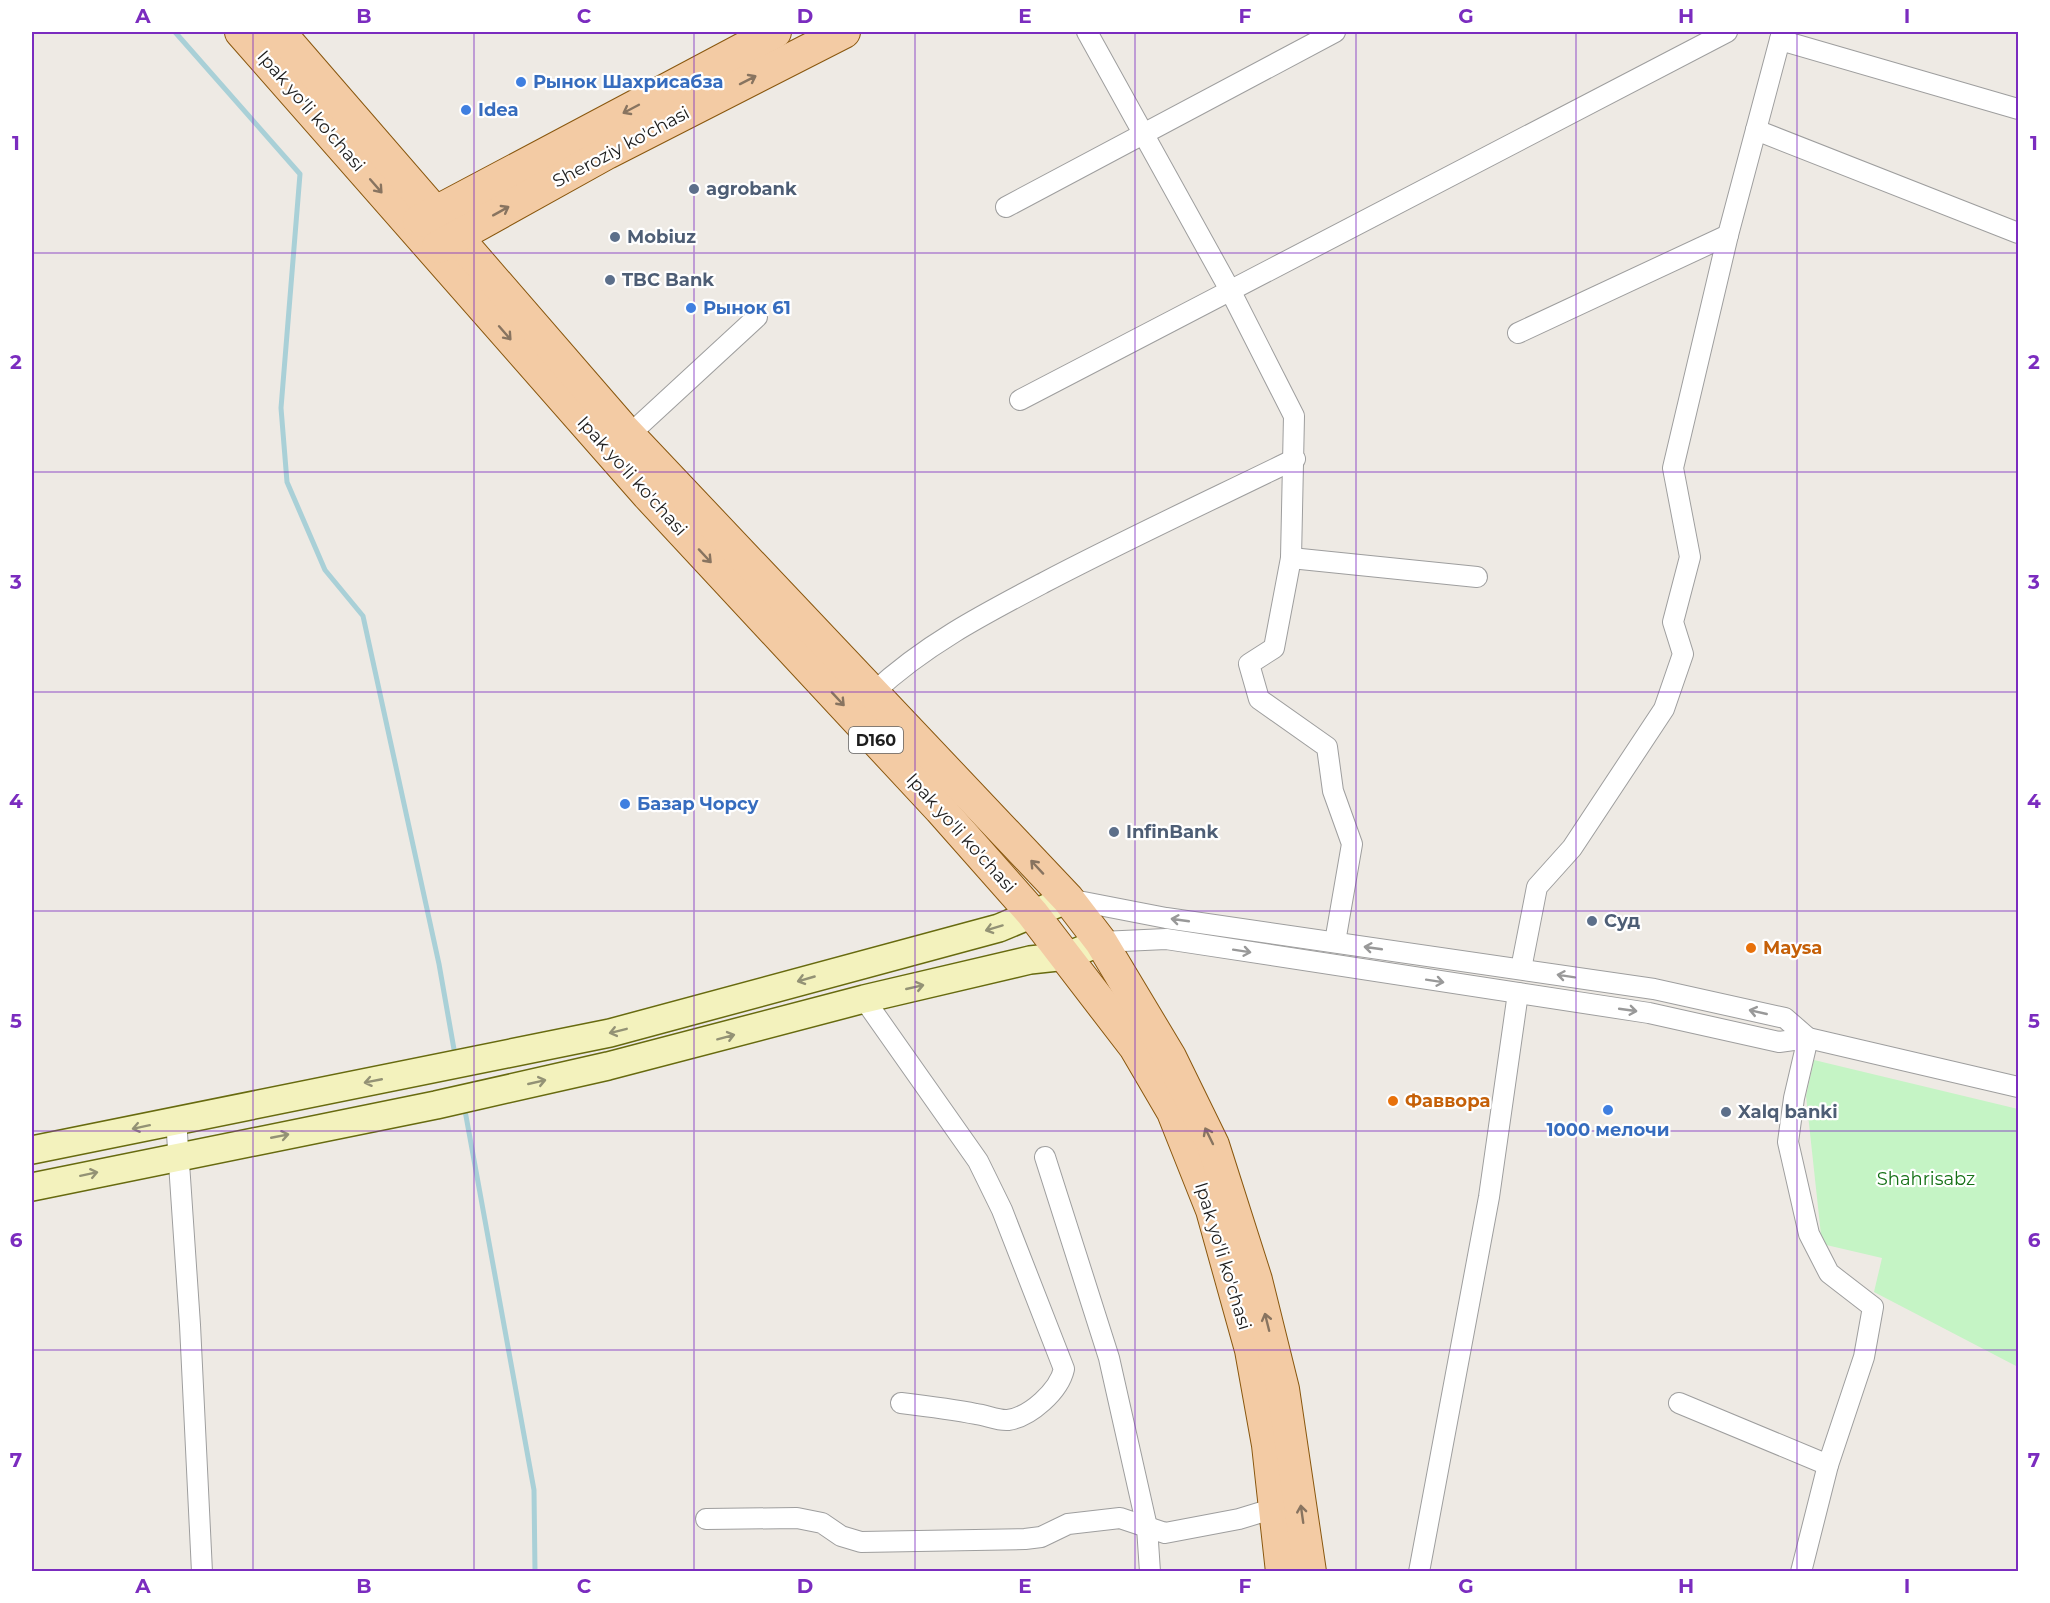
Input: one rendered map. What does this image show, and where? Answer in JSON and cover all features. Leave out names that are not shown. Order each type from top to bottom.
[{"type":"main road","name":"Ipak yo'li ko'chasi","points":[[241,32],[423,219],[648,495],[940,809],[1032,913],[1135,1047],[1173,1112],[1212,1210],[1251,1350],[1268,1445],[1282,1572]]},
{"type":"main road","name":"Ipak yo'li ko'chasi","points":[[279,32],[423,219]]},
{"type":"main road","name":"Sheroziy ko'chasi","points":[[423,219],[734,41],[775,32]]},
{"type":"main road","name":"Sheroziy ko'chasi","points":[[444,243],[607,153],[844,32]]},
{"type":"main road","name":"Ipak yo'li ko'chasi","points":[[444,243],[1068,899],[1101,942],[1170,1057],[1213,1145],[1256,1280],[1283,1389],[1310,1572]]},
{"type":"main road","points":[[32,1150],[609,1033],[999,928],[1068,899]]},
{"type":"main road","points":[[32,1187],[480,1095],[701,1043],[864,999],[1030,960],[1067,956],[1101,942]]},
{"type":"street","points":[[1087,32],[1231,292],[1294,416],[1291,558],[1274,648],[1248,664],[1259,699],[1327,747],[1333,791],[1352,844],[1335,942]]},
{"type":"street","points":[[1006,207],[1335,32]]},
{"type":"street","points":[[1020,400],[1727,32]]},
{"type":"street","points":[[1521,969],[1537,887],[1572,848],[1664,709],[1683,654],[1673,622],[1690,557],[1673,468],[1728,236],[1781,36],[2019,109]]},
{"type":"street","points":[[1756,130],[2019,233]]},
{"type":"street","points":[[1518,333],[1728,236]]},
{"type":"street","points":[[629,435],[757,317]]},
{"type":"street","points":[[873,693],[905,663],[976,618],[1294,459]]},
{"type":"street","points":[[1291,558],[1477,577]]},
{"type":"street","points":[[1068,899],[1166,918],[1654,989],[1785,1018],[1808,1038]]},
{"type":"street","points":[[1101,942],[1166,939],[1649,1013],[1779,1042],[1808,1038],[2019,1087]]},
{"type":"street","points":[[1419,1572],[1489,1197],[1518,993]]},
{"type":"street","points":[[864,999],[978,1161],[1002,1210],[1064,1369],[1062,1379],[1053,1391],[1021,1417],[1005,1421],[957,1410],[901,1403]]},
{"type":"street","points":[[1801,1572],[1828,1465],[1864,1357],[1874,1306],[1829,1273],[1809,1234],[1788,1142],[1794,1098],[1808,1038]]},
{"type":"street","points":[[176,1119],[202,1572]]},
{"type":"street","points":[[1045,1157],[1109,1358],[1147,1527],[1150,1572]]},
{"type":"street","points":[[1679,1403],[1828,1465]]},
{"type":"street","points":[[706,1519],[796,1518],[822,1523],[841,1536],[861,1542],[1025,1539],[1041,1537],[1068,1524],[1120,1518],[1165,1533],[1239,1519],[1275,1508]]},
{"type":"green space","name":"Shahrisabz","points":[[1814,1060],[2018,1109],[2018,1367],[1874,1292],[1882,1258],[1822,1244],[1806,1096]]},
{"type":"waterway","points":[[175,32],[300,174],[281,408],[287,482],[325,570],[363,616],[439,964],[455,1055]]},
{"type":"waterway","points":[[464,1105],[534,1490],[535,1572]]},
{"type":"place","name":"Рынок Шахрисабза","points":[[521,82]]},
{"type":"place","name":"Idea","points":[[466,110]]},
{"type":"place","name":"agrobank","points":[[694,189]]},
{"type":"place","name":"Mobiuz","points":[[615,237]]},
{"type":"place","name":"TBC Bank","points":[[610,280]]},
{"type":"place","name":"Рынок 61","points":[[691,308]]},
{"type":"place","name":"Базар Чорсу","points":[[625,804]]},
{"type":"place","name":"InfinBank","points":[[1114,832]]},
{"type":"place","name":"Суд","points":[[1592,921]]},
{"type":"place","name":"Maysa","points":[[1751,948]]},
{"type":"place","name":"Фаввора","points":[[1393,1101]]},
{"type":"place","name":"1000 мелочи","points":[[1608,1110]]},
{"type":"place","name":"Xalq banki","points":[[1726,1112]]}]
